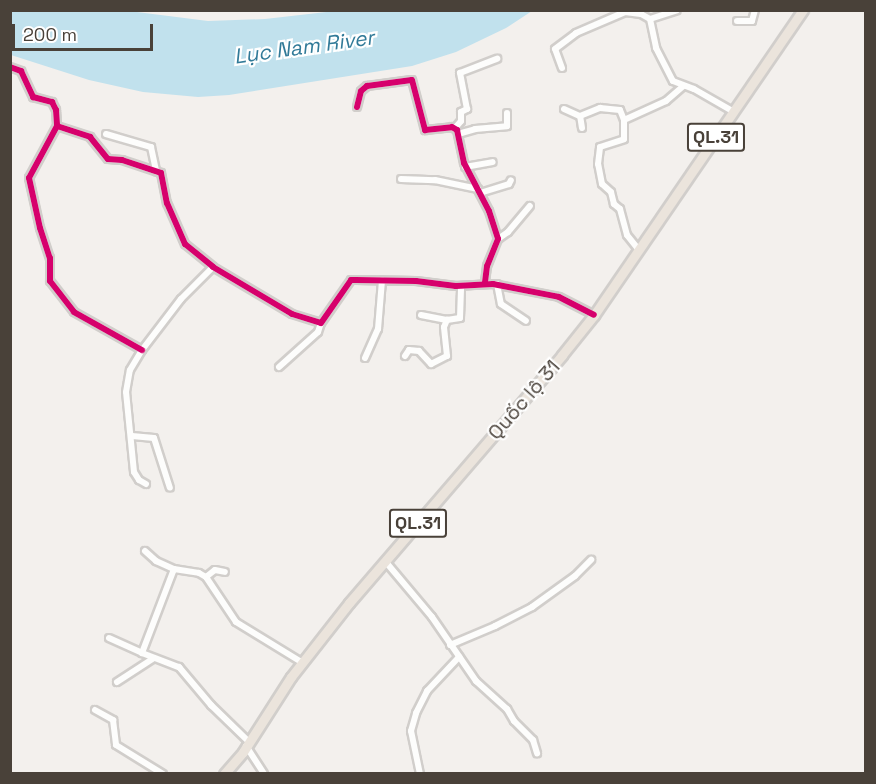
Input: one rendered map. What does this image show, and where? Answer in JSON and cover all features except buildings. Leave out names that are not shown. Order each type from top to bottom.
[{"type":"highway","name":"Quốc lộ 31","points":[[224,774],[248,744],[303,663],[385,561],[594,315],[803,10]]},
{"type":"street","points":[[562,68],[555,51],[558,46],[593,24],[630,11],[650,19],[677,10]]},
{"type":"street","points":[[737,21],[752,21],[755,10]]},
{"type":"street","points":[[650,19],[656,48],[663,66],[674,81],[694,89],[734,112]]},
{"type":"street","points":[[497,59],[460,74],[467,109],[461,112],[461,121],[457,131],[465,167],[479,191],[498,238]]},
{"type":"street","points":[[10,67],[21,71],[33,97],[52,102],[56,110],[57,126],[29,178],[39,228],[44,235],[50,258],[50,281],[74,312],[142,350]]},
{"type":"street","points":[[357,107],[361,91],[367,86],[412,80],[425,130],[457,131],[507,126],[507,113]]},
{"type":"street","points":[[624,120],[666,101],[683,86]]},
{"type":"street","points":[[564,109],[580,116],[604,107],[620,110],[624,120],[624,139],[601,146],[598,164],[602,184],[610,190],[614,204],[620,209],[627,235],[639,250]]},
{"type":"street","points":[[580,116],[582,128]]},
{"type":"street","points":[[57,126],[90,137],[108,159],[122,160],[156,171],[163,176],[167,203],[182,241],[213,267],[291,314],[321,323]]},
{"type":"street","points":[[106,134],[152,147],[156,171]]},
{"type":"street","points":[[465,167],[493,162]]},
{"type":"street","points":[[401,179],[435,180],[479,191],[505,185],[511,180]]},
{"type":"street","points":[[485,283],[487,266],[498,238],[508,232],[530,206]]},
{"type":"street","points":[[146,484],[135,476],[126,384],[131,366],[181,299],[213,267]]},
{"type":"street","points":[[279,367],[318,332],[321,323],[351,280],[462,286],[497,284],[559,297],[594,315]]},
{"type":"street","points":[[365,358],[378,329],[382,280]]},
{"type":"street","points":[[497,284],[501,304],[526,321]]},
{"type":"street","points":[[421,315],[447,320],[460,318],[462,286]]},
{"type":"street","points":[[405,356],[409,350],[419,351],[431,364],[447,356],[444,327],[447,320]]},
{"type":"street","points":[[132,436],[154,438],[170,488]]},
{"type":"street","points":[[145,551],[156,561],[174,569],[199,573],[206,577],[236,622],[303,663]]},
{"type":"street","points":[[450,645],[495,626],[531,607],[575,576],[591,560]]},
{"type":"street","points":[[385,561],[432,617],[476,681],[507,709],[514,721],[533,740],[537,753]]},
{"type":"street","points":[[142,653],[174,569]]},
{"type":"street","points":[[206,577],[215,570],[225,572]]},
{"type":"street","points":[[109,638],[179,667],[248,744],[264,774]]},
{"type":"street","points":[[420,774],[411,731],[416,713],[427,691],[459,657]]},
{"type":"street","points":[[117,682],[154,658]]},
{"type":"street","points":[[95,710],[113,720],[116,745],[163,774]]},
{"type":"water","name":"Lục Nam River","points":[[11,11],[129,11],[208,21],[265,19],[335,11],[532,11],[506,28],[456,52],[412,66],[229,95],[198,97],[143,92],[89,80],[11,55]]},
{"type":"cycle path","points":[[10,67],[21,71],[33,97],[52,102],[56,110],[57,126],[90,137],[108,159],[122,160],[161,173],[167,203],[185,244],[213,267],[292,314],[321,323],[351,280],[356,280],[416,281],[456,286],[493,284],[559,297],[594,315]]},
{"type":"cycle path","points":[[357,107],[361,91],[367,86],[412,80],[425,130],[452,127],[457,130],[464,163],[489,211],[498,239],[487,266],[485,283]]},
{"type":"cycle path","points":[[57,126],[29,178],[40,228],[50,258],[50,281],[74,312],[142,350]]}]
